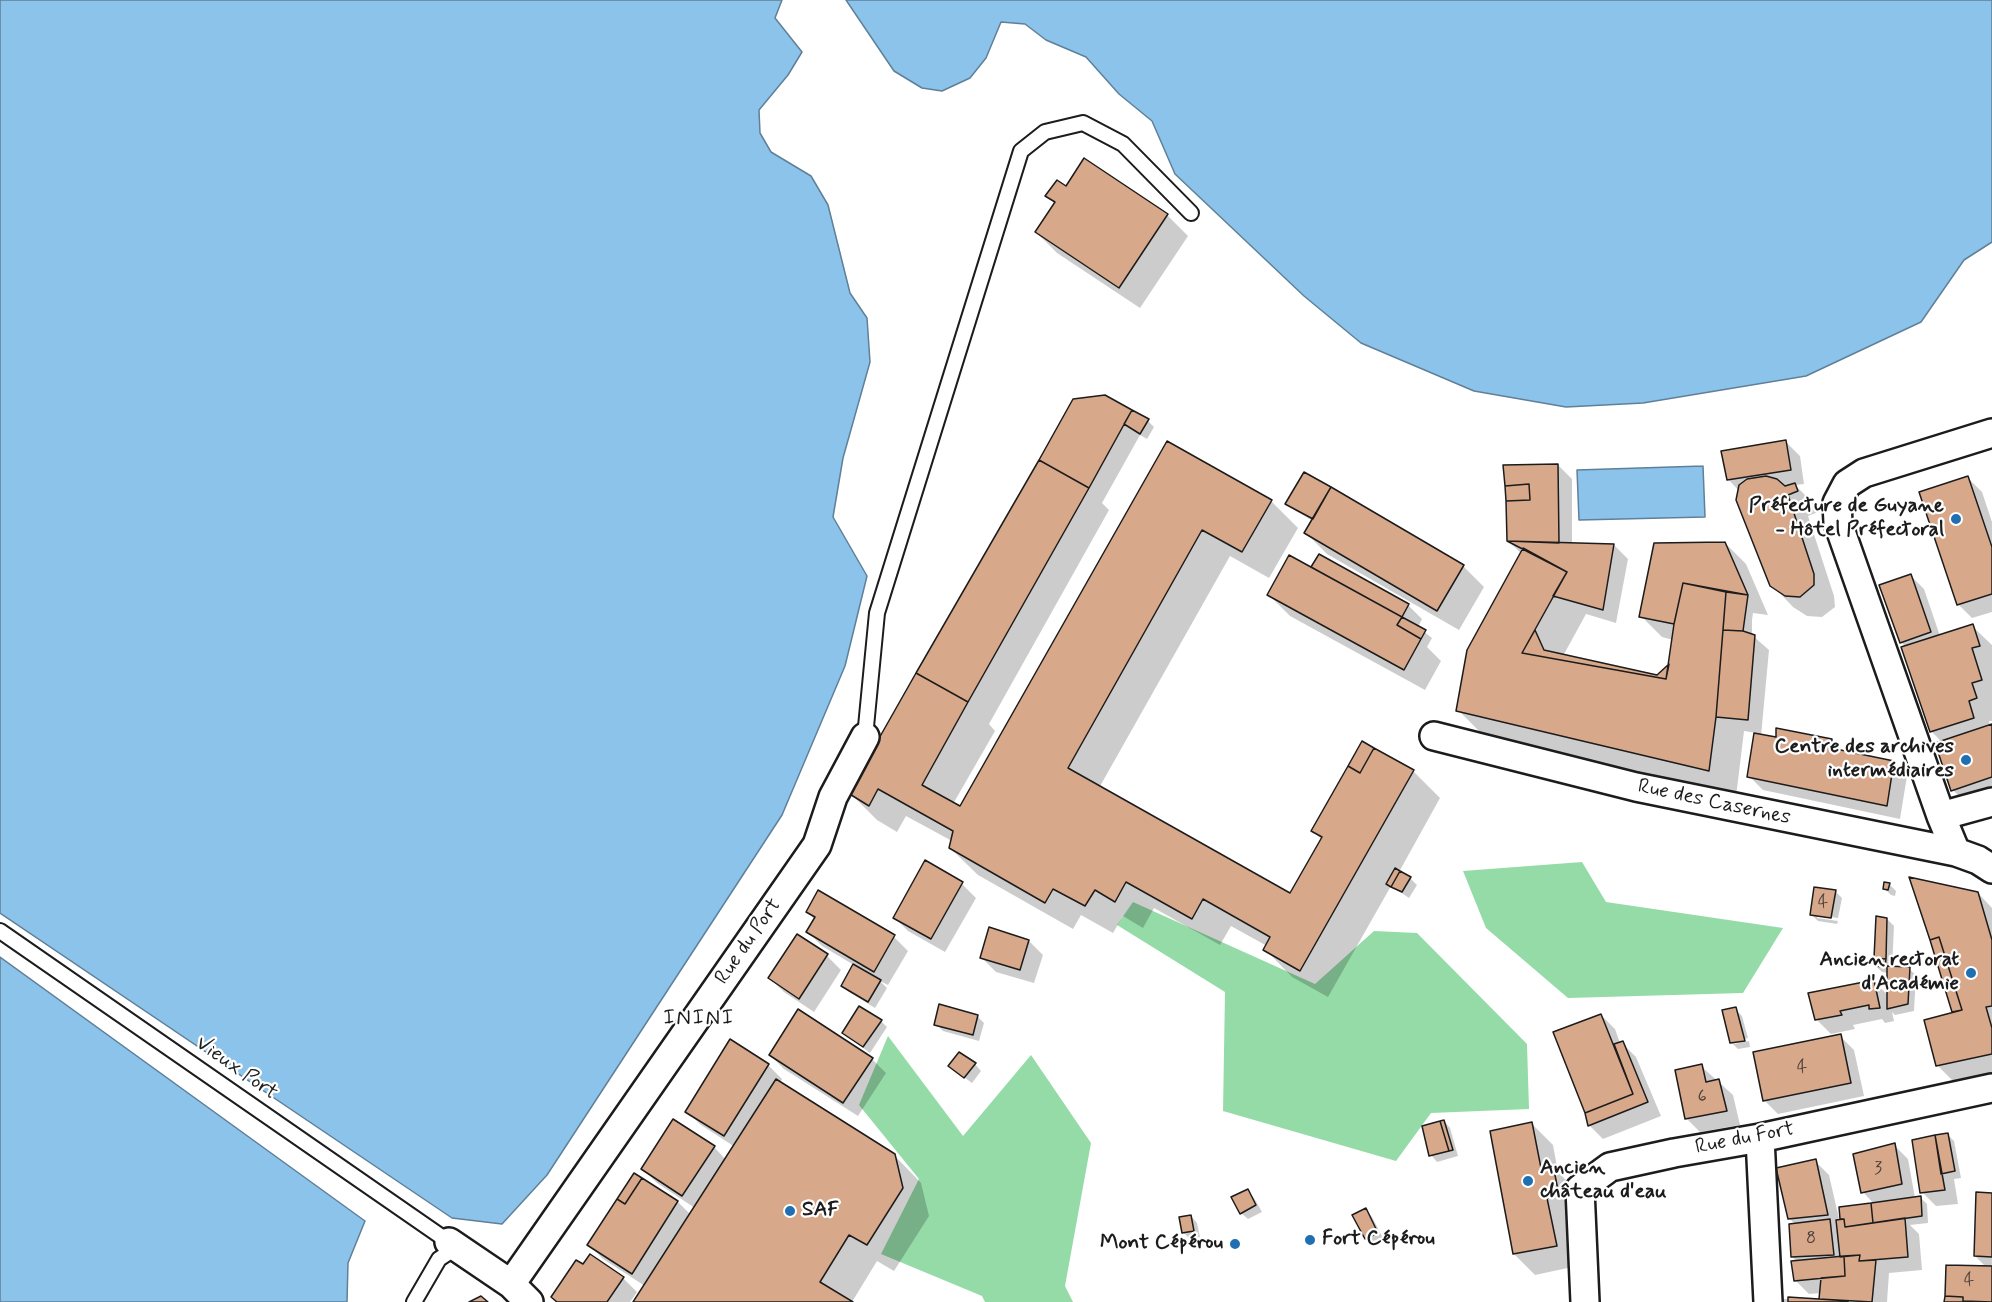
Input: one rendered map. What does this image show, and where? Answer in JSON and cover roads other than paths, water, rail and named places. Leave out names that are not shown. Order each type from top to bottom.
[{"type":"street","points":[[1956,852],[1941,816],[1838,523],[1837,503],[1847,484],[1864,473],[1992,433]]},
{"type":"street","name":"Rue des Casernes","points":[[1434,736],[1636,787],[1956,852],[1978,860],[1992,869]]},
{"type":"street","name":"Rue du Port","points":[[520,1293],[817,845],[833,797],[865,737]]},
{"type":"street","points":[[1941,816],[1992,801]]},
{"type":"street","name":"Rue du Fort","points":[[1585,1302],[1580,1189],[1610,1167],[1760,1138],[1992,1088]]},
{"type":"street","points":[[1760,1138],[1768,1302]]},
{"type":"street","points":[[453,1244],[520,1293]]},
{"type":"lane","points":[[865,737],[877,613],[1021,151],[1044,132],[1083,123],[1123,144],[1191,213]]},
{"type":"lane","name":"Vieux Port","points":[[0,931],[453,1244]]},
{"type":"lane","points":[[414,1302],[439,1259],[453,1244]]},
{"type":"water","points":[[0,0],[782,0],[775,18],[802,52],[788,75],[759,110],[760,133],[771,152],[811,176],[828,205],[850,293],[867,318],[870,362],[843,458],[833,517],[867,576],[845,666],[782,815],[547,1175],[502,1224],[452,1218],[0,913]]},
{"type":"water","points":[[846,0],[1992,0],[1992,242],[1964,260],[1921,322],[1806,376],[1643,403],[1566,407],[1474,391],[1361,343],[1304,296],[1175,174],[1152,121],[1119,94],[1086,57],[1046,40],[1025,24],[1001,22],[986,58],[970,78],[942,91],[922,88],[894,71]]},
{"type":"water","points":[[1703,466],[1705,517],[1579,520],[1577,470]]},
{"type":"water","points":[[0,957],[365,1221],[348,1263],[347,1302],[0,1302]]},
{"type":"place","name":"Préfecture de Guyane - Hôtel Préfectoral","points":[[1956,519]]},
{"type":"place","name":"Centre des archives intermédiaires","points":[[1966,760]]},
{"type":"place","name":"Ancien rectorat d'Académie","points":[[1971,973]]},
{"type":"place","name":"Ancien château d'eau","points":[[1528,1181]]},
{"type":"place","name":"SAF","points":[[790,1211]]},
{"type":"place","name":"Fort Cépérou","points":[[1310,1240]]},
{"type":"place","name":"Mont Cépérou","points":[[1235,1244]]},
{"type":"district","name":"ININI","points":[[699,1019]]}]
